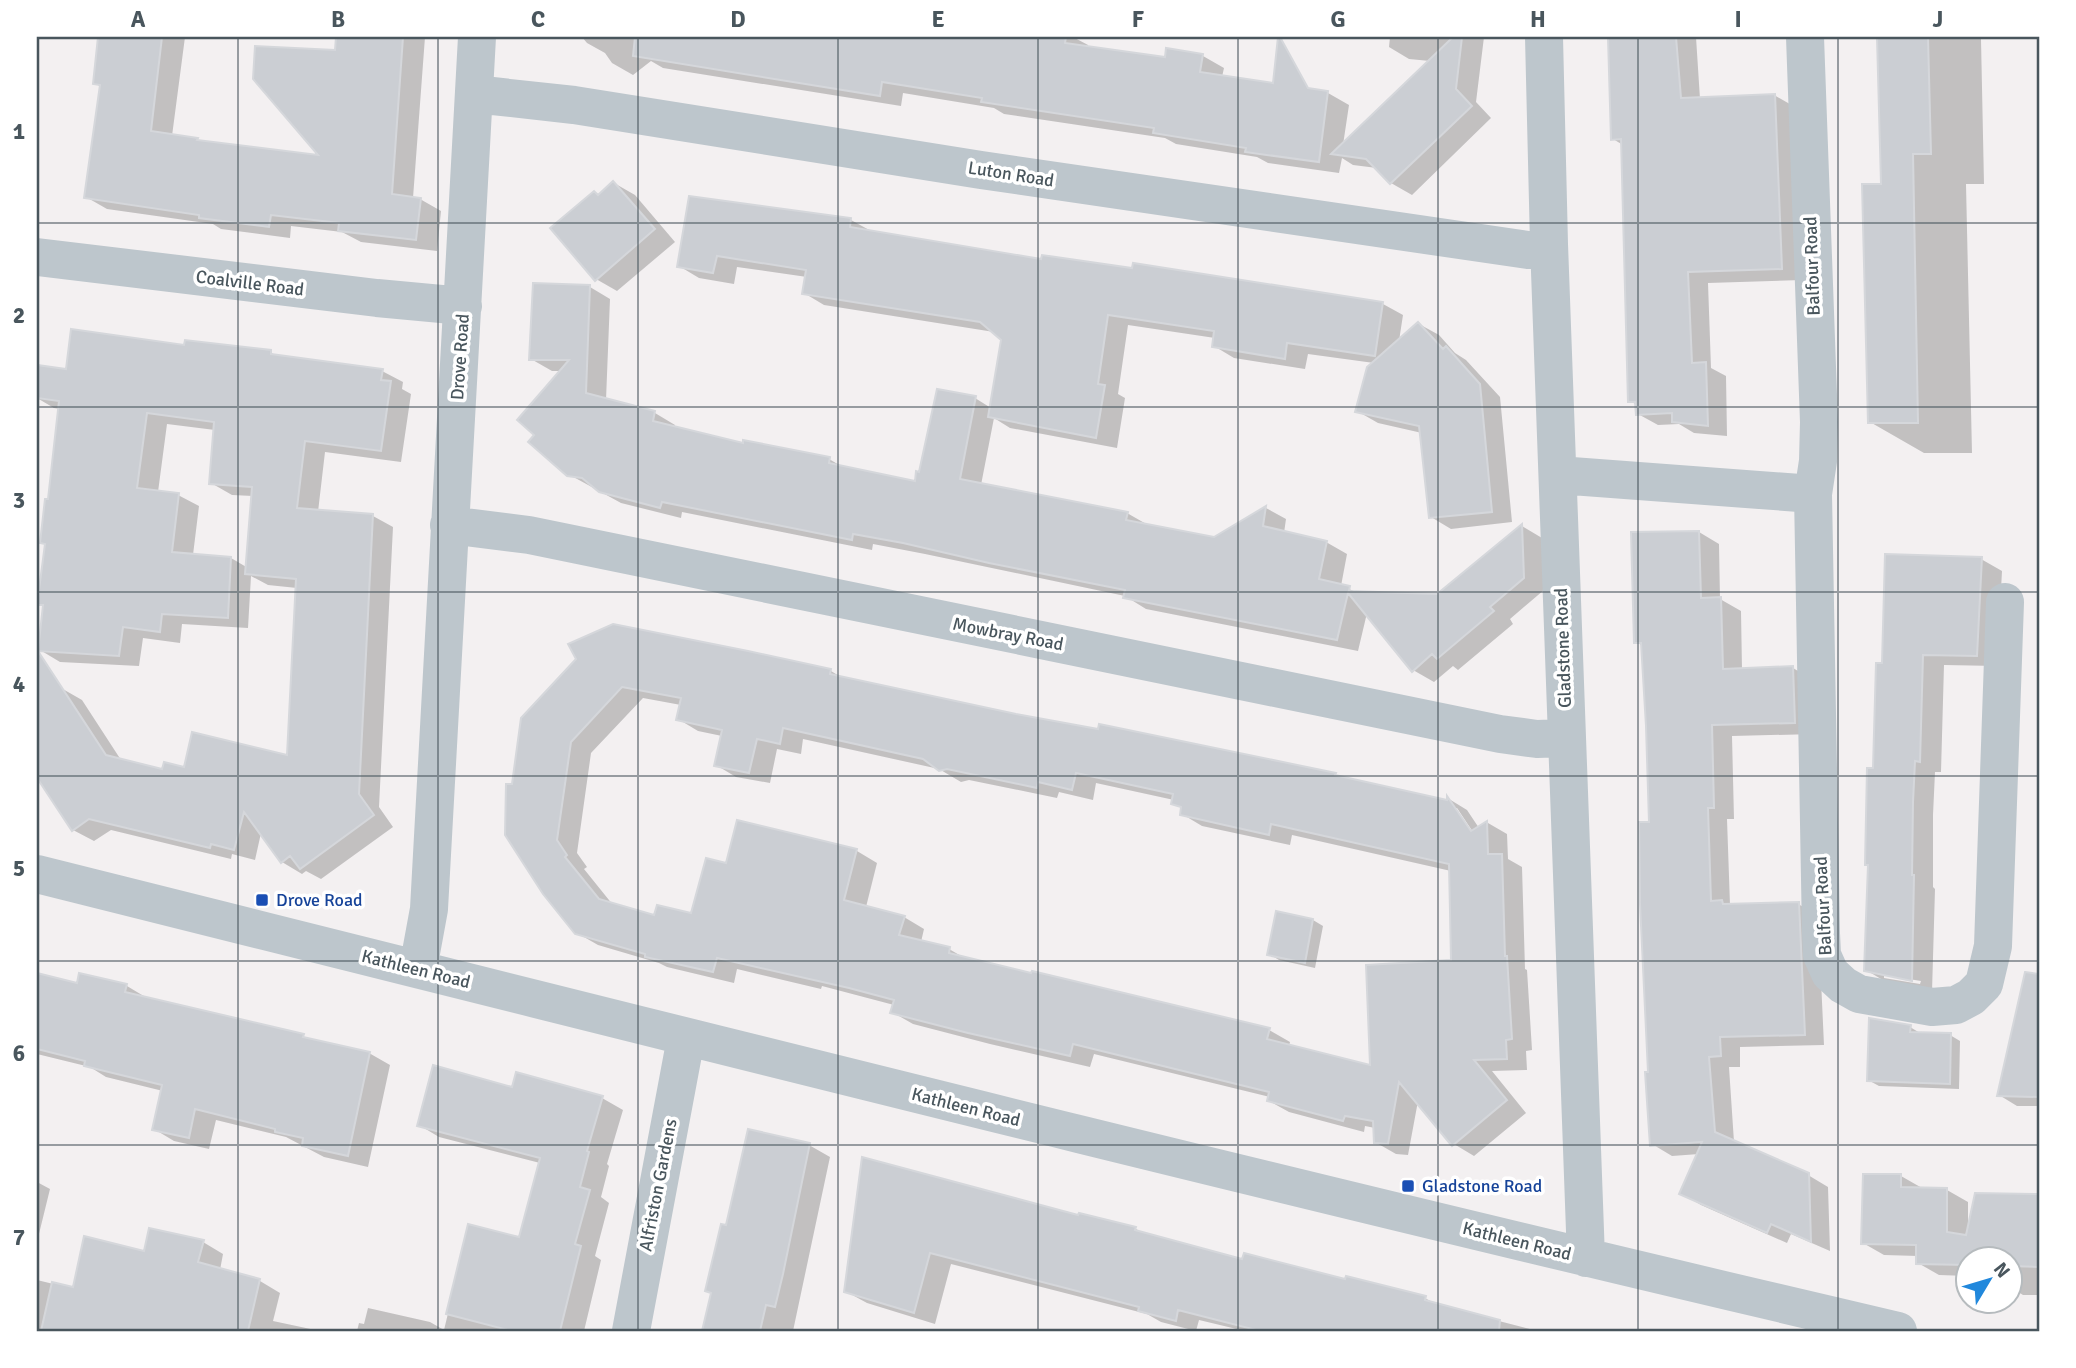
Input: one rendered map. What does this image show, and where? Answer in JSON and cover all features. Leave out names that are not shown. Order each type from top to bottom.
[{"type":"street","name":"Drove Road","points":[[418,970],[429,909],[477,37]]},
{"type":"street","name":"Gladstone Road","points":[[1544,37],[1549,250],[1586,1258]]},
{"type":"street","name":"Balfour Road","points":[[1805,37],[1819,422],[1813,494],[1822,955],[1830,973],[1859,994],[1932,1007],[1956,1006],[1971,997],[1984,984],[1993,946],[2005,601]]},
{"type":"street","name":"Luton Road","points":[[474,94],[574,105],[1214,205],[1528,250],[1549,250]]},
{"type":"street","name":"Coalville Road","points":[[37,257],[463,306]]},
{"type":"street","points":[[1558,475],[1813,494]]},
{"type":"street","name":"Mowbray Road","points":[[449,525],[529,535],[1500,734],[1537,739],[1566,738]]},
{"type":"street","name":"Kathleen Road","points":[[37,874],[685,1038],[1586,1258],[1898,1331]]},
{"type":"street","name":"Alfriston Gardens","points":[[631,1331],[685,1038]]},
{"type":"building","points":[[98,37],[162,37],[151,131],[198,138],[197,140],[318,155],[253,79],[255,46],[335,50],[336,37],[403,37],[392,194],[421,198],[416,240],[338,231],[339,223],[271,215],[269,227],[84,198],[100,85],[93,84]]},
{"type":"building","points":[[635,37],[1066,37],[1065,43],[1165,57],[1166,48],[1203,54],[1200,72],[1273,83],[1280,37],[1308,88],[1328,91],[1319,162],[1245,152],[1246,148],[1153,133],[1154,128],[981,102],[982,98],[882,82],[880,96],[633,56]]},
{"type":"building","points":[[1453,37],[1462,37],[1456,89],[1472,106],[1390,184],[1366,159],[1331,154]]},
{"type":"building","points":[[1608,37],[1676,37],[1681,98],[1775,94],[1782,269],[1688,272],[1692,363],[1706,362],[1708,426],[1672,422],[1672,413],[1636,415],[1635,402],[1628,402],[1621,139],[1611,140]]},
{"type":"building","points":[[1877,37],[1928,37],[1931,154],[1913,154],[1918,423],[1868,423],[1862,184],[1881,184]]},
{"type":"building","points":[[613,181],[655,229],[595,281],[550,228],[594,191],[598,195]]},
{"type":"building","points":[[689,196],[851,218],[850,227],[1041,259],[1042,255],[1132,268],[1133,263],[1383,302],[1375,356],[1287,343],[1285,359],[1212,347],[1214,331],[1108,315],[1098,384],[1105,385],[1096,438],[988,417],[1001,340],[980,322],[802,294],[806,270],[717,256],[713,273],[677,267]]},
{"type":"building","points":[[533,283],[590,285],[586,393],[655,411],[653,421],[743,443],[743,440],[830,457],[829,463],[915,481],[937,389],[976,396],[960,479],[1128,512],[1126,520],[1214,537],[1266,506],[1263,526],[1327,541],[1319,579],[1350,586],[1349,591],[1437,594],[1522,524],[1524,578],[1490,607],[1494,611],[1437,659],[1432,654],[1412,672],[1348,593],[1337,640],[1123,598],[1125,590],[903,543],[853,534],[852,540],[662,502],[660,508],[599,492],[582,478],[567,476],[528,442],[534,435],[517,420],[569,360],[529,360]]},
{"type":"building","points":[[1418,322],[1443,349],[1446,346],[1480,384],[1492,512],[1429,518],[1419,426],[1355,412],[1367,367]]},
{"type":"building","points":[[71,329],[184,345],[185,340],[271,350],[271,354],[383,369],[381,380],[391,381],[381,451],[305,441],[297,508],[373,514],[359,794],[374,815],[300,869],[290,856],[281,863],[244,812],[234,850],[211,844],[210,848],[89,819],[72,831],[37,778],[37,648],[38,651],[43,605],[37,605],[45,544],[40,543],[59,401],[37,398],[37,365],[66,369]],"holes":[[[147,413],[214,422],[209,484],[252,487],[245,574],[296,579],[287,755],[192,732],[184,767],[164,762],[162,769],[106,755],[38,651],[119,656],[123,627],[160,632],[162,614],[228,618],[231,557],[172,552],[179,493],[137,488]]]},
{"type":"building","points":[[1699,531],[1701,598],[1721,597],[1723,669],[1793,666],[1795,723],[1712,725],[1714,808],[1708,808],[1711,901],[1722,900],[1723,904],[1799,902],[1805,1035],[1720,1037],[1721,1056],[1709,1057],[1715,1132],[1809,1173],[1811,1242],[1771,1224],[1767,1233],[1679,1194],[1702,1142],[1650,1146],[1645,1072],[1648,1072],[1639,822],[1649,822],[1641,643],[1634,643],[1631,532]]},
{"type":"building","points":[[1885,554],[1982,557],[1977,656],[1923,655],[1920,762],[1915,761],[1913,802],[1912,981],[1864,971],[1868,865],[1865,865],[1867,768],[1873,768],[1876,663],[1882,663]]},
{"type":"building","points":[[613,624],[831,669],[830,674],[1016,714],[1098,729],[1099,724],[1336,773],[1335,775],[1447,800],[1447,796],[1471,831],[1487,821],[1488,854],[1502,854],[1505,956],[1512,1039],[1506,1040],[1507,1059],[1474,1060],[1507,1100],[1452,1146],[1399,1082],[1388,1144],[1374,1143],[1373,1121],[1345,1116],[1343,1121],[1267,1101],[1269,1092],[1073,1044],[1070,1056],[968,1033],[890,1013],[894,1000],[849,988],[717,958],[713,972],[645,957],[645,954],[575,934],[543,894],[505,835],[506,784],[512,784],[521,718],[576,659],[568,644]],"holes":[[[622,687],[681,698],[676,720],[722,730],[714,766],[749,773],[757,739],[780,744],[783,728],[923,759],[939,771],[947,769],[1037,788],[1038,782],[1072,790],[1076,773],[1173,794],[1171,804],[1181,807],[1180,815],[1269,835],[1271,824],[1449,864],[1451,960],[1366,965],[1370,1065],[1267,1039],[1270,1028],[949,953],[950,947],[899,935],[905,916],[844,900],[857,849],[737,820],[726,863],[706,858],[691,913],[657,905],[654,915],[599,899],[565,857],[567,855],[557,840],[571,742]]]},
{"type":"building","points":[[1276,911],[1313,919],[1305,963],[1267,955]]},
{"type":"building","points":[[2025,972],[2039,974],[2039,1097],[1997,1096]]},
{"type":"building","points":[[37,973],[77,983],[79,973],[127,984],[125,992],[370,1052],[348,1156],[302,1146],[303,1138],[275,1132],[275,1129],[195,1109],[189,1138],[152,1130],[162,1085],[84,1066],[85,1061],[37,1049]]},
{"type":"building","points":[[1869,1018],[1911,1025],[1910,1032],[1951,1033],[1950,1084],[1867,1081]]},
{"type":"building","points":[[433,1065],[512,1087],[516,1072],[603,1096],[580,1187],[590,1190],[575,1244],[581,1246],[560,1331],[512,1331],[446,1314],[468,1224],[519,1237],[540,1158],[417,1126]]},
{"type":"building","points":[[748,1129],[810,1143],[783,1274],[775,1307],[766,1305],[760,1331],[702,1331],[711,1293],[705,1291],[721,1224],[726,1225]]},
{"type":"building","points":[[862,1157],[1078,1215],[1079,1213],[1136,1227],[1135,1230],[1242,1259],[1244,1253],[1426,1296],[1425,1300],[1500,1320],[1499,1331],[1260,1331],[1178,1310],[1176,1321],[1138,1311],[1139,1307],[930,1253],[914,1313],[844,1292]]},
{"type":"building","points":[[1863,1174],[1901,1174],[1901,1187],[1947,1188],[1947,1232],[1966,1235],[1975,1193],[2038,1194],[2039,1267],[2024,1266],[2024,1246],[1954,1246],[1954,1265],[1916,1264],[1916,1245],[1861,1244]]},
{"type":"building","points":[[149,1228],[204,1240],[198,1262],[260,1279],[248,1331],[41,1331],[52,1282],[73,1287],[84,1236],[144,1251]]},
{"type":"place","name":"Drove Road","points":[[262,900]]},
{"type":"place","name":"Gladstone Road","points":[[1408,1186]]}]
